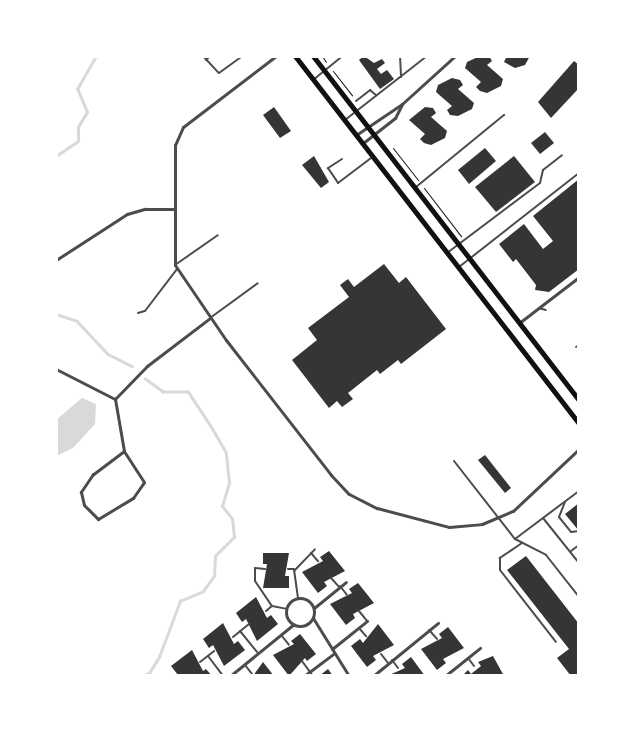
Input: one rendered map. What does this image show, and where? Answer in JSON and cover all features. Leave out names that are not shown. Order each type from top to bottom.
[{"type":"main road","points":[[296,56],[579,424]]},
{"type":"main road","points":[[313,56],[458,246],[579,400]]},
{"type":"street","points":[[276,56],[177,136],[173,209],[176,267],[226,340],[349,494],[377,508],[449,527],[499,519],[528,499],[579,449]]},
{"type":"street","points":[[356,135],[402,104],[454,56]]},
{"type":"street","points":[[363,143],[395,118],[402,104]]},
{"type":"street","points":[[56,260],[127,214],[145,208],[173,209]]},
{"type":"street","points":[[518,323],[579,277]]},
{"type":"street","points":[[115,399],[147,366],[210,318]]},
{"type":"street","points":[[56,369],[115,399]]},
{"type":"street","points":[[115,399],[124,451],[140,472],[143,487],[98,520],[84,505],[81,492],[92,474],[124,451]]},
{"type":"street","points":[[230,676],[282,636],[294,624],[307,625],[313,618],[314,608],[346,582]]},
{"type":"street","points":[[294,624],[287,609],[298,598],[314,608]]},
{"type":"street","points":[[313,618],[349,676]]},
{"type":"street","points":[[304,676],[367,622]]},
{"type":"street","points":[[373,676],[438,623]]},
{"type":"street","points":[[445,676],[480,648]]},
{"type":"lane","points":[[203,56],[219,73],[242,56]]},
{"type":"lane","points":[[206,60],[210,56]]},
{"type":"lane","points":[[314,80],[343,56]]},
{"type":"lane","points":[[400,56],[401,77]]},
{"type":"lane","points":[[345,120],[427,56]]},
{"type":"lane","points":[[356,101],[370,90],[377,96]]},
{"type":"lane","points":[[414,189],[504,116]]},
{"type":"lane","points":[[447,253],[540,183],[543,170],[562,154]]},
{"type":"lane","points":[[342,159],[328,168],[338,183],[373,157]]},
{"type":"lane","points":[[458,267],[579,173]]},
{"type":"lane","points":[[138,313],[145,311],[176,267],[218,235]]},
{"type":"lane","points":[[210,318],[258,284]]},
{"type":"lane","points":[[538,308],[546,310]]},
{"type":"lane","points":[[454,461],[515,539],[546,555],[579,597]]},
{"type":"lane","points":[[515,539],[579,491]]},
{"type":"lane","points":[[568,499],[559,517],[571,532],[579,532]]},
{"type":"lane","points":[[543,518],[579,563]]},
{"type":"lane","points":[[522,543],[500,558],[500,570],[556,642]]},
{"type":"lane","points":[[570,552],[579,545]]},
{"type":"lane","points":[[288,569],[294,569],[315,549]]},
{"type":"lane","points":[[311,553],[318,561]]},
{"type":"lane","points":[[265,569],[255,568],[255,581],[272,606],[287,609]]},
{"type":"lane","points":[[294,569],[298,598]]},
{"type":"lane","points":[[331,578],[347,595]]},
{"type":"lane","points":[[266,610],[272,606]]},
{"type":"lane","points":[[359,611],[367,622]]},
{"type":"lane","points":[[233,636],[248,624]]},
{"type":"lane","points":[[359,628],[366,636]]},
{"type":"lane","points":[[430,630],[437,639]]},
{"type":"lane","points":[[240,631],[258,654]]},
{"type":"lane","points":[[282,636],[289,645]]},
{"type":"lane","points":[[200,662],[214,651]]},
{"type":"lane","points":[[381,654],[388,663]]},
{"type":"lane","points":[[208,656],[223,676]]},
{"type":"lane","points":[[468,658],[474,666]]},
{"type":"lane","points":[[392,660],[398,668]]},
{"type":"lane","points":[[302,661],[313,676]]},
{"type":"lane","points":[[245,664],[252,674]]},
{"type":"path","points":[[322,56],[356,101]]},
{"type":"path","points":[[390,144],[464,240]]},
{"type":"shaded area","points":[[82,398],[96,404],[95,424],[73,448],[56,456],[56,420]]},
{"type":"building","points":[[364,56],[374,63],[382,59],[385,63],[377,69],[381,74],[387,70],[394,79],[380,89],[359,60]]},
{"type":"building","points":[[480,56],[489,56],[492,61],[487,65],[503,79],[501,86],[487,93],[480,91],[476,87],[481,82],[465,68],[467,62]]},
{"type":"building","points":[[507,56],[530,56],[525,65],[515,68],[504,62]]},
{"type":"building","points":[[574,61],[579,65],[579,88],[551,118],[538,102]]},
{"type":"building","points":[[452,78],[460,80],[463,85],[458,89],[474,103],[472,109],[458,116],[450,115],[447,110],[452,106],[436,92],[438,85]]},
{"type":"building","points":[[274,107],[291,131],[280,138],[263,115]]},
{"type":"building","points":[[425,107],[433,108],[436,113],[431,117],[447,131],[445,138],[431,145],[424,143],[420,139],[425,134],[409,120]]},
{"type":"building","points":[[545,132],[554,143],[540,154],[531,143]]},
{"type":"building","points":[[485,148],[496,161],[469,184],[458,170]]},
{"type":"building","points":[[314,156],[329,182],[321,188],[302,165]]},
{"type":"building","points":[[514,156],[535,182],[496,212],[475,187]]},
{"type":"building","points":[[579,179],[579,269],[549,292],[535,290],[536,285],[516,259],[513,262],[499,244],[524,224],[543,249],[553,241],[533,216]]},
{"type":"building","points":[[384,264],[399,283],[406,277],[446,329],[401,364],[398,360],[380,374],[377,370],[348,393],[353,399],[342,407],[337,401],[329,408],[292,360],[317,340],[308,328],[349,297],[340,285],[348,279],[354,287]]},
{"type":"building","points":[[485,455],[511,488],[505,493],[478,460]]},
{"type":"building","points":[[579,503],[579,531],[565,514]]},
{"type":"building","points":[[329,551],[345,571],[324,582],[327,586],[318,593],[302,572],[323,561],[320,557]]},
{"type":"building","points":[[263,553],[289,553],[285,576],[289,576],[289,588],[263,588],[267,564],[263,564]]},
{"type":"building","points":[[526,556],[579,624],[579,676],[571,676],[557,658],[569,649],[507,570]]},
{"type":"building","points":[[358,583],[374,603],[353,614],[355,618],[346,625],[330,604],[352,593],[349,589]]},
{"type":"building","points":[[256,597],[267,618],[271,615],[278,624],[257,641],[246,619],[242,622],[236,613]]},
{"type":"building","points":[[223,623],[234,644],[238,641],[245,650],[224,666],[213,645],[209,648],[203,639]]},
{"type":"building","points":[[378,624],[394,645],[373,656],[376,660],[367,667],[351,646],[360,639],[363,643]]},
{"type":"building","points":[[448,627],[464,648],[443,659],[446,663],[437,670],[421,649],[442,638],[439,634]]},
{"type":"building","points":[[300,634],[316,654],[307,661],[305,658],[289,676],[273,655],[294,644],[291,641]]},
{"type":"building","points":[[192,650],[203,671],[206,669],[212,676],[178,675],[171,666]]},
{"type":"building","points":[[493,656],[504,676],[464,674],[468,670],[471,674],[481,666],[478,662]]},
{"type":"building","points":[[411,657],[425,676],[387,676],[405,668],[402,664]]},
{"type":"building","points":[[263,662],[274,676],[253,676]]},
{"type":"building","points":[[328,669],[333,676],[319,676]]},
{"type":"waterway","points":[[56,156],[78,141],[78,127],[87,112],[77,89],[96,56]]},
{"type":"waterway","points":[[56,314],[77,321],[108,354],[132,366]]},
{"type":"waterway","points":[[142,676],[149,673],[159,657],[180,601],[203,591],[214,576],[215,556],[234,537],[232,519],[222,506],[229,483],[226,453],[188,392],[163,392],[145,379]]}]
